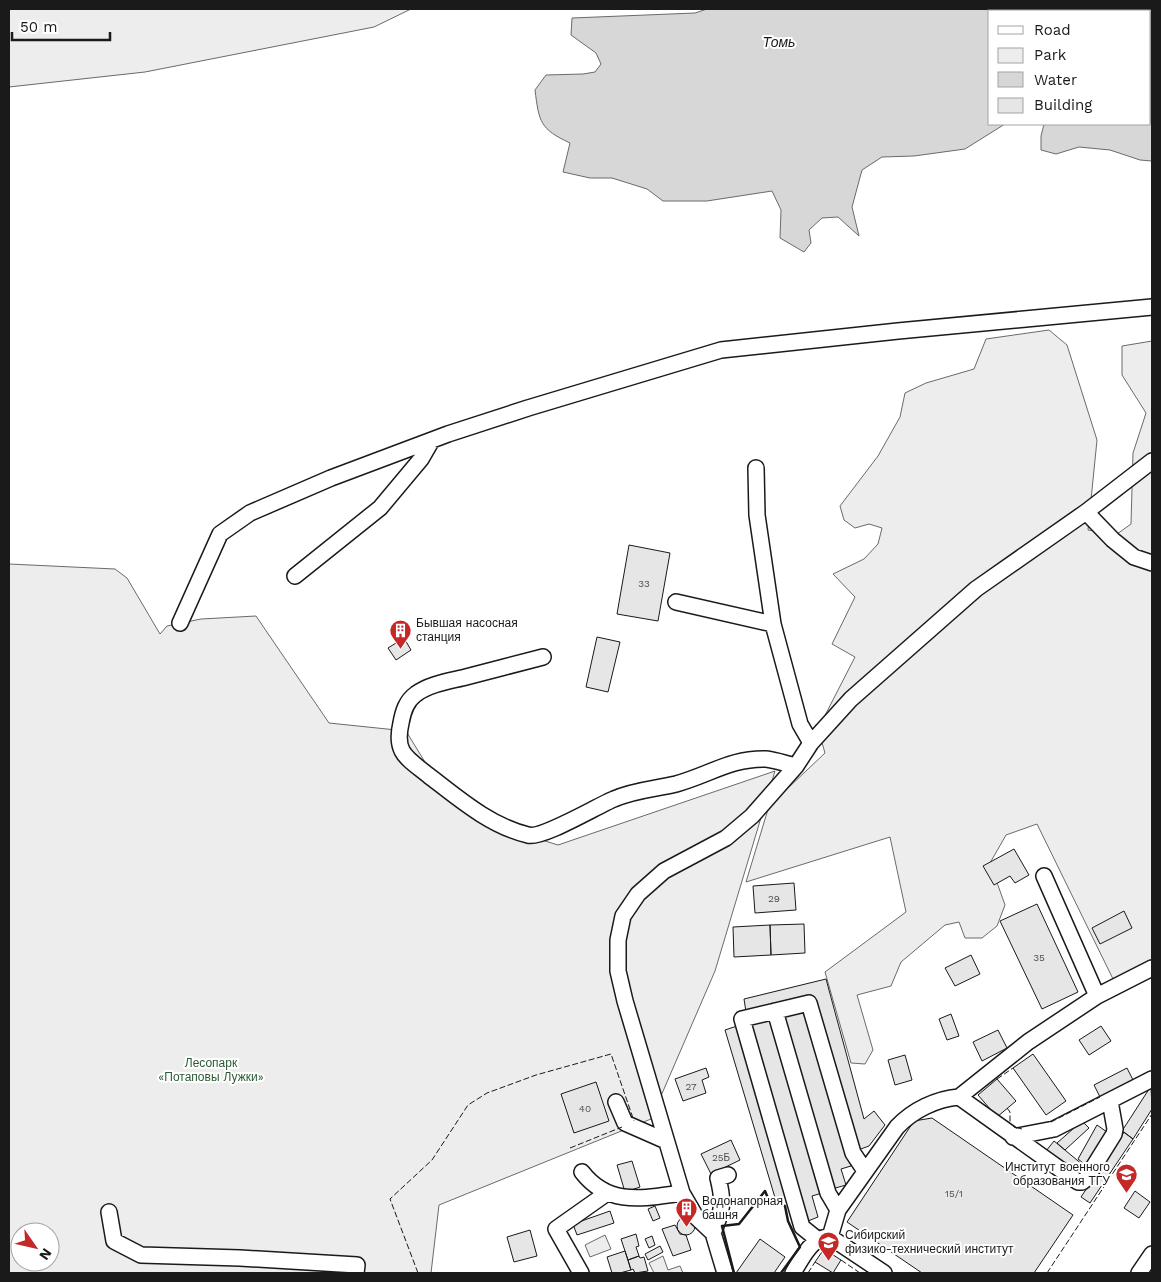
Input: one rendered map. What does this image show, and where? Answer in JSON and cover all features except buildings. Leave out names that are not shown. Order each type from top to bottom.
[{"type":"street","points":[[180,623],[220,534],[250,513],[331,478],[432,440],[528,408],[720,350],[1152,307]]},
{"type":"street","points":[[295,576],[380,508],[421,459],[432,440]]},
{"type":"street","points":[[725,1273],[713,1233],[696,1217],[682,1193],[625,1001],[618,971],[618,940],[623,916],[638,894],[664,871],[726,838],[752,816],[796,766],[811,743],[851,699],[976,590],[1086,512],[1152,461]]},
{"type":"street","points":[[756,468],[757,515],[773,624],[800,724],[811,743]]},
{"type":"street","points":[[1086,512],[1113,540],[1134,557],[1152,563]]},
{"type":"street","points":[[676,602],[773,624]]},
{"type":"street","points":[[543,657],[440,684],[416,693],[408,702],[403,712],[399,733],[399,746],[408,758],[459,800],[486,817],[513,830],[530,836],[560,826],[616,798],[638,791],[677,784],[738,760],[768,759],[796,766]]},
{"type":"street","points":[[1044,876],[1096,996]]},
{"type":"street","points":[[793,1273],[823,1238],[838,1210],[905,1119],[918,1109],[959,1097],[1028,1042],[1096,996],[1152,968]]},
{"type":"street","points":[[865,1171],[853,1153],[809,1003],[742,1019],[802,1227],[884,1273]]},
{"type":"street","points":[[775,1011],[828,1193],[838,1210]]},
{"type":"street","points":[[1013,1137],[1054,1129],[1152,1079]]},
{"type":"street","points":[[959,1097],[1078,1182],[1086,1179],[1114,1134],[1115,1129],[1110,1101]]},
{"type":"street","points":[[616,1102],[625,1123],[666,1141]]},
{"type":"street","points":[[582,1172],[587,1179],[608,1193],[622,1197],[638,1198],[682,1193]]},
{"type":"street","points":[[713,1233],[723,1200],[718,1178],[728,1175]]},
{"type":"street","points":[[581,1273],[556,1229],[608,1193]]},
{"type":"street","points":[[109,1212],[114,1240],[140,1255],[240,1258],[357,1265],[356,1273]]},
{"type":"street","points":[[1140,1273],[1152,1254]]},
{"type":"green space","points":[[9,9],[411,9],[374,27],[145,72],[9,87]]},
{"type":"green space","points":[[1049,330],[1067,345],[1097,440],[1088,530],[1117,534],[1131,524],[1133,453],[1146,413],[1122,375],[1122,346],[1152,341],[1152,963],[1114,981],[1037,824],[1006,835],[990,863],[1005,905],[997,926],[982,938],[965,938],[959,922],[945,925],[901,962],[891,986],[857,995],[873,1050],[865,1064],[851,1063],[825,972],[906,912],[890,837],[746,882],[769,806],[825,753],[818,729],[855,657],[832,644],[855,597],[833,574],[864,559],[878,544],[882,528],[869,524],[855,528],[844,520],[840,506],[878,456],[900,417],[905,393],[926,383],[974,369],[986,339]]},
{"type":"green space","name":"Лесопарк «Потаповы Лужки»","points":[[9,564],[115,569],[127,578],[160,634],[167,626],[201,619],[256,616],[329,723],[406,731],[445,795],[494,825],[558,845],[775,771],[715,971],[651,1119],[439,1205],[431,1273],[9,1273]]},
{"type":"green space","points":[[605,1235],[611,1249],[590,1257],[585,1245]]},
{"type":"green space","points":[[663,1256],[668,1270],[680,1266],[683,1273],[654,1273],[649,1263]]},
{"type":"water","name":"Томь","points":[[707,9],[1152,9],[1152,161],[1140,160],[1110,150],[1079,147],[1056,154],[1041,150],[1041,136],[1044,125],[1151,125],[1151,10],[988,10],[988,125],[1003,125],[965,149],[914,156],[882,157],[862,170],[852,207],[859,236],[838,217],[822,218],[809,230],[811,243],[804,252],[780,238],[781,210],[772,191],[707,201],[663,201],[647,189],[612,178],[590,178],[563,172],[570,143],[552,133],[543,123],[538,110],[535,90],[546,75],[595,72],[601,64],[596,53],[571,35],[572,18],[695,13]]},
{"type":"fence","points":[[418,1273],[390,1199],[432,1160],[468,1105],[487,1093],[536,1075],[611,1054],[634,1121]]},
{"type":"fence","points":[[997,1079],[1013,1068]]},
{"type":"fence","points":[[1051,1122],[1100,1097]]},
{"type":"fence","points":[[1007,1108],[1010,1112],[1010,1123],[1014,1127],[1022,1129]]},
{"type":"fence","points":[[1047,1273],[1152,1114]]},
{"type":"fence","points":[[570,1148],[622,1127]]},
{"type":"fence","points":[[841,1260],[860,1273]]},
{"type":"fence","points":[[808,1273],[815,1262]]},
{"type":"wall","points":[[734,1273],[722,1226],[739,1224],[765,1191],[770,1203],[775,1201],[785,1206],[788,1221],[800,1247],[781,1273]]},
{"type":"place","name":"Бывшая насосная станция","points":[[400,649]]},
{"type":"place","name":"Институт военного образования ТГУ","points":[[1126,1193]]},
{"type":"place","name":"Водонапорная башня","points":[[686,1227]]},
{"type":"place","name":"Сибирский физико-технический институт","points":[[829,1261]]}]
